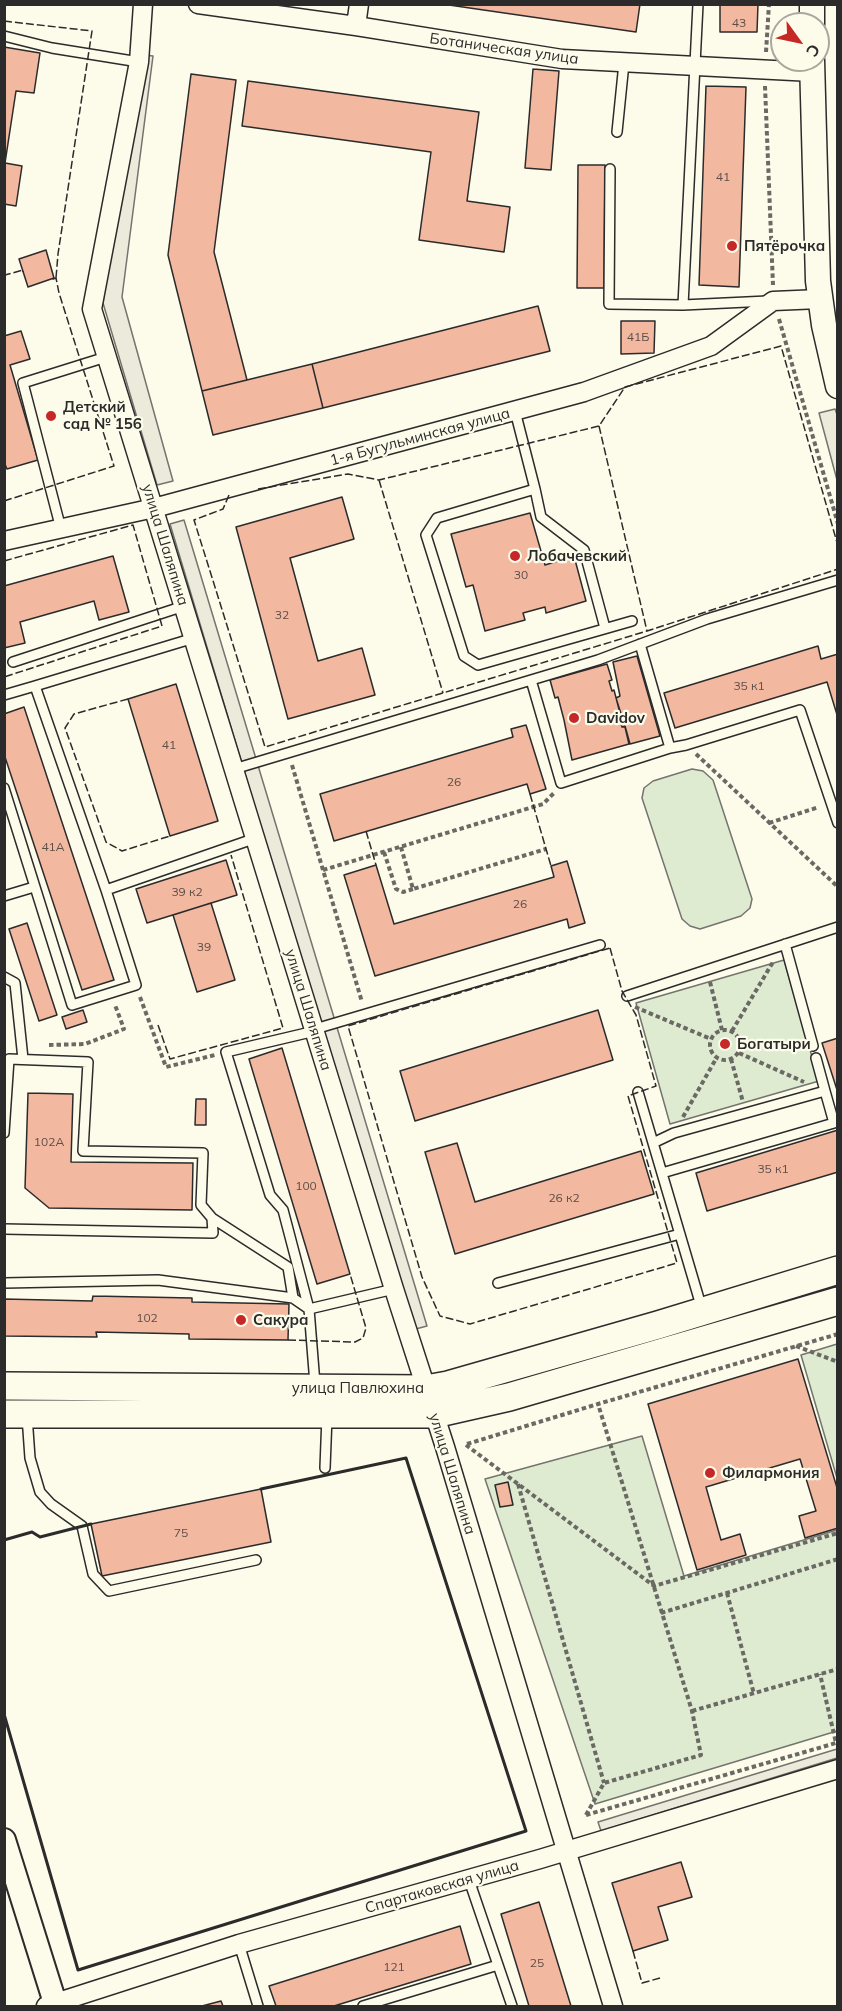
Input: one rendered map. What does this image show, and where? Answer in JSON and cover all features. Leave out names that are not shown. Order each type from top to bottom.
[{"type":"main road","points":[[812,72],[818,281],[837,386]]},
{"type":"main road","name":"улица Павлюхина","points":[[4,1386],[316,1388],[430,1401],[458,1383],[703,1312],[837,1270]]},
{"type":"main road","name":"улица Павлюхина","points":[[16,1414],[327,1414],[430,1401],[509,1397],[837,1301]]},
{"type":"street","name":"улица Шаляпина","points":[[143,4],[139,62],[92,309],[430,1401],[613,2007]]},
{"type":"street","name":"Ботаническая улица","points":[[198,4],[356,26],[562,59],[770,70]]},
{"type":"street","points":[[356,26],[359,4]]},
{"type":"street","points":[[773,301],[820,299]]},
{"type":"street","name":"1-я Бугульминская улица","points":[[4,541],[154,508],[584,392],[711,346],[773,301]]},
{"type":"street","name":"Спартаковская улица","points":[[52,2006],[239,1944],[469,1880],[837,1769]]},
{"type":"street","points":[[4,1840],[52,2006]]},
{"type":"lane","points":[[683,305],[698,4]]},
{"type":"lane","points":[[4,36],[52,48],[139,62]]},
{"type":"lane","points":[[617,132],[624,63]]},
{"type":"lane","points":[[610,169],[609,304],[683,305],[773,301]]},
{"type":"lane","points":[[61,529],[23,383],[106,357]]},
{"type":"lane","points":[[515,411],[541,517],[584,550],[605,628]]},
{"type":"lane","points":[[535,489],[437,518],[426,535],[464,656],[478,664],[632,621]]},
{"type":"lane","points":[[640,644],[634,647],[707,619],[837,580]]},
{"type":"lane","points":[[13,662],[184,606]]},
{"type":"lane","points":[[4,695],[194,638]]},
{"type":"lane","points":[[234,769],[598,660],[640,644]]},
{"type":"lane","points":[[640,644],[670,748]]},
{"type":"lane","points":[[531,680],[561,783],[800,710],[837,823]]},
{"type":"lane","points":[[4,788],[72,1005],[135,985],[106,890],[35,686]]},
{"type":"lane","points":[[106,890],[256,838]]},
{"type":"lane","points":[[4,897],[34,887]]},
{"type":"lane","points":[[629,996],[837,927]]},
{"type":"lane","points":[[784,944],[813,1046]]},
{"type":"lane","points":[[316,1388],[309,1310],[283,1210],[270,1195],[226,1052],[315,1030],[600,945]]},
{"type":"lane","points":[[4,977],[15,983],[23,1059]]},
{"type":"lane","points":[[662,1173],[834,1123],[816,1058]]},
{"type":"lane","points":[[4,1133],[9,1059],[88,1062],[83,1151],[203,1153],[201,1205],[212,1218],[288,1267],[293,1298]]},
{"type":"lane","points":[[653,1143],[674,1133],[825,1091]]},
{"type":"lane","points":[[638,1092],[703,1312]]},
{"type":"lane","points":[[4,1229],[213,1233],[212,1218]]},
{"type":"lane","points":[[498,1283],[680,1234]]},
{"type":"lane","points":[[4,1283],[158,1280],[293,1298],[309,1310]]},
{"type":"lane","points":[[309,1310],[394,1290]]},
{"type":"lane","points":[[16,1414],[40,1492],[51,1504],[82,1526],[93,1574],[109,1591],[256,1560]]},
{"type":"lane","points":[[325,1468],[327,1414]]},
{"type":"lane","points":[[469,1880],[512,2007]]},
{"type":"lane","points":[[239,1944],[258,2007]]},
{"type":"lane","points":[[363,2007],[498,1965]]},
{"type":"path","points":[[769,4],[765,70],[773,301],[837,524]]},
{"type":"path","points":[[686,745],[837,887]]},
{"type":"path","points":[[289,753],[366,1014]]},
{"type":"path","points":[[323,870],[543,804],[561,783]]},
{"type":"path","points":[[769,823],[831,803]]},
{"type":"path","points":[[400,847],[413,889]]},
{"type":"path","points":[[384,852],[396,889],[403,892],[546,849]]},
{"type":"path","points":[[732,1031],[784,944]]},
{"type":"path","points":[[706,970],[723,1030]]},
{"type":"path","points":[[135,985],[166,1067],[226,1052]]},
{"type":"path","points":[[21,1045],[85,1044],[124,1029],[110,993]]},
{"type":"path","points":[[629,996],[635,1007],[711,1040]]},
{"type":"path","points":[[723,1030],[732,1031],[739,1038],[740,1048],[731,1059],[721,1060],[711,1049],[711,1040],[717,1032],[723,1030]]},
{"type":"path","points":[[738,1053],[825,1091]]},
{"type":"path","points":[[674,1133],[717,1058]]},
{"type":"path","points":[[731,1059],[746,1113]]},
{"type":"path","points":[[654,1586],[466,1445],[837,1334]]},
{"type":"path","points":[[796,1346],[837,1362]]},
{"type":"path","points":[[598,1404],[692,1711],[701,1755],[604,1783],[586,1815],[836,1743],[820,1674]]},
{"type":"path","points":[[518,1482],[604,1783]]},
{"type":"path","points":[[654,1586],[837,1533]]},
{"type":"path","points":[[662,1612],[837,1559]]},
{"type":"path","points":[[727,1593],[754,1694]]},
{"type":"path","points":[[692,1711],[837,1669]]},
{"type":"green space","points":[[692,769],[703,771],[713,780],[752,899],[750,908],[741,916],[700,929],[690,926],[682,919],[642,798],[644,788],[653,781]]},
{"type":"green space","points":[[784,960],[819,1081],[670,1124],[636,1003]]},
{"type":"green space","points":[[838,1344],[837,1478],[801,1355]]},
{"type":"green space","points":[[642,1436],[684,1576],[837,1530],[837,1731],[595,1804],[485,1479]]},
{"type":"shaded area","points":[[136,54],[153,56],[122,297],[173,481],[157,485],[103,303]]},
{"type":"shaded area","points":[[835,409],[838,417],[837,480],[819,413]]},
{"type":"shaded area","points":[[184,520],[427,1326],[412,1330],[170,524]]},
{"type":"shaded area","points":[[837,1749],[837,1758],[601,1831],[598,1822]]},
{"type":"building","points":[[442,4],[640,4],[636,32]]},
{"type":"building","points":[[720,4],[758,4],[757,32],[720,32]]},
{"type":"building","points":[[4,47],[40,53],[34,93],[16,91],[5,163],[22,166],[16,206],[4,204]]},
{"type":"building","points":[[533,69],[559,71],[551,170],[525,168]]},
{"type":"building","points":[[191,74],[236,80],[214,252],[247,380],[202,391],[168,255]]},
{"type":"building","points":[[248,81],[479,112],[467,201],[510,207],[504,252],[419,240],[431,152],[242,126]]},
{"type":"building","points":[[706,86],[746,87],[739,287],[699,285]]},
{"type":"building","points":[[578,165],[605,165],[604,288],[577,288]]},
{"type":"building","points":[[46,250],[54,278],[28,287],[19,259]]},
{"type":"building","points":[[538,306],[550,351],[323,408],[312,364]]},
{"type":"building","points":[[621,321],[655,321],[654,353],[621,354]]},
{"type":"building","points":[[21,331],[30,359],[10,365],[38,460],[7,469],[4,462],[4,336]]},
{"type":"building","points":[[312,364],[323,408],[213,435],[202,391]]},
{"type":"building","points":[[342,497],[354,539],[290,558],[318,661],[362,648],[375,695],[288,719],[236,527]]},
{"type":"building","points":[[530,513],[545,565],[574,556],[586,601],[546,613],[545,607],[523,613],[525,620],[485,631],[473,585],[466,587],[451,534]]},
{"type":"building","points":[[113,556],[129,612],[99,620],[94,601],[20,622],[25,643],[4,648],[4,586]]},
{"type":"building","points":[[818,646],[821,659],[838,654],[838,718],[827,682],[675,728],[664,693]]},
{"type":"building","points":[[637,656],[660,736],[630,744],[625,726],[622,727],[619,718],[622,717],[616,698],[620,696],[613,662]]},
{"type":"building","points":[[607,664],[612,680],[609,681],[612,691],[614,690],[621,717],[619,718],[622,727],[625,727],[629,744],[572,760],[558,697],[555,698],[550,680]]},
{"type":"building","points":[[176,684],[218,821],[170,836],[128,699]]},
{"type":"building","points":[[24,707],[114,980],[82,990],[4,754],[4,714]]},
{"type":"building","points":[[526,725],[546,789],[530,794],[527,784],[334,841],[320,794],[513,737],[511,729]]},
{"type":"building","points":[[226,860],[237,895],[147,923],[136,889]]},
{"type":"building","points":[[567,861],[585,923],[569,928],[567,919],[375,976],[344,875],[376,865],[394,924],[554,877],[551,866]]},
{"type":"building","points":[[211,903],[235,980],[197,992],[173,915]]},
{"type":"building","points":[[27,923],[57,1015],[39,1021],[9,929]]},
{"type":"building","points":[[83,1010],[87,1022],[66,1029],[62,1017]]},
{"type":"building","points":[[598,1010],[613,1060],[415,1121],[400,1071]]},
{"type":"building","points":[[838,1038],[838,1093],[822,1043]]},
{"type":"building","points":[[282,1048],[350,1274],[317,1284],[249,1059]]},
{"type":"building","points":[[28,1093],[73,1094],[71,1162],[193,1163],[192,1210],[49,1208],[25,1188]]},
{"type":"building","points":[[196,1099],[206,1099],[206,1125],[195,1125]]},
{"type":"building","points":[[838,1130],[838,1172],[707,1211],[696,1173]]},
{"type":"building","points":[[457,1143],[475,1202],[641,1151],[654,1194],[455,1254],[425,1152]]},
{"type":"building","points":[[93,1296],[192,1298],[192,1302],[289,1304],[288,1340],[189,1339],[189,1334],[96,1332],[97,1337],[4,1336],[4,1299],[92,1301]]},
{"type":"building","name":"Филармония","points":[[798,1359],[838,1491],[838,1528],[805,1538],[799,1516],[816,1511],[800,1459],[706,1487],[721,1540],[740,1534],[746,1555],[697,1570],[648,1404]]},
{"type":"building","points":[[508,1482],[513,1505],[500,1507],[495,1485]]},
{"type":"building","points":[[261,1489],[271,1542],[102,1576],[91,1524]]},
{"type":"building","points":[[681,1862],[692,1897],[658,1907],[668,1940],[633,1951],[612,1883]]},
{"type":"building","points":[[539,1902],[571,2006],[529,2006],[501,1914]]},
{"type":"building","points":[[460,1926],[471,1964],[334,2006],[276,2006],[269,1986]]},
{"type":"building","points":[[221,2001],[223,2006],[202,2006]]},
{"type":"fence","points":[[4,21],[92,31],[56,278]]},
{"type":"fence","points":[[4,273],[5,275],[23,270],[23,272]]},
{"type":"fence","points":[[4,501],[114,466],[56,278],[50,280]]},
{"type":"fence","points":[[258,489],[348,474],[379,480],[599,426],[625,387],[781,346],[838,546]]},
{"type":"fence","points":[[599,426],[647,631]]},
{"type":"fence","points":[[379,480],[443,693]]},
{"type":"fence","points":[[229,495],[223,509],[194,520],[265,747],[647,631],[838,569]]},
{"type":"fence","points":[[4,561],[133,525],[162,626],[4,677]]},
{"type":"fence","points":[[128,699],[74,714],[65,728],[106,842],[122,851],[170,836]]},
{"type":"fence","points":[[530,794],[551,866]]},
{"type":"fence","points":[[366,831],[376,865]]},
{"type":"fence","points":[[158,1025],[170,1059],[283,1028],[231,855]]},
{"type":"fence","points":[[610,948],[622,991],[636,1015],[656,1086],[628,1096],[677,1263],[470,1324],[440,1316],[422,1277],[348,1026],[610,948]]},
{"type":"fence","points":[[288,1340],[355,1342],[363,1338],[366,1328],[350,1274]]},
{"type":"fence","points":[[633,1951],[642,1983],[660,1978]]},
{"type":"wall","points":[[4,1714],[78,1970],[526,1831],[406,1458],[261,1489]]},
{"type":"wall","points":[[4,1540],[32,1532],[40,1537],[91,1524]]},
{"type":"place","name":"Пятёрочка","points":[[732,246]]},
{"type":"place","name":"Детский сад № 156","points":[[51,416]]},
{"type":"place","name":"Лобачевский","points":[[515,556]]},
{"type":"place","name":"Davidov","points":[[574,718]]},
{"type":"place","name":"Богатыри","points":[[725,1044]]},
{"type":"place","name":"Сакура","points":[[241,1320]]},
{"type":"place","name":"Филармония","points":[[710,1473]]}]
